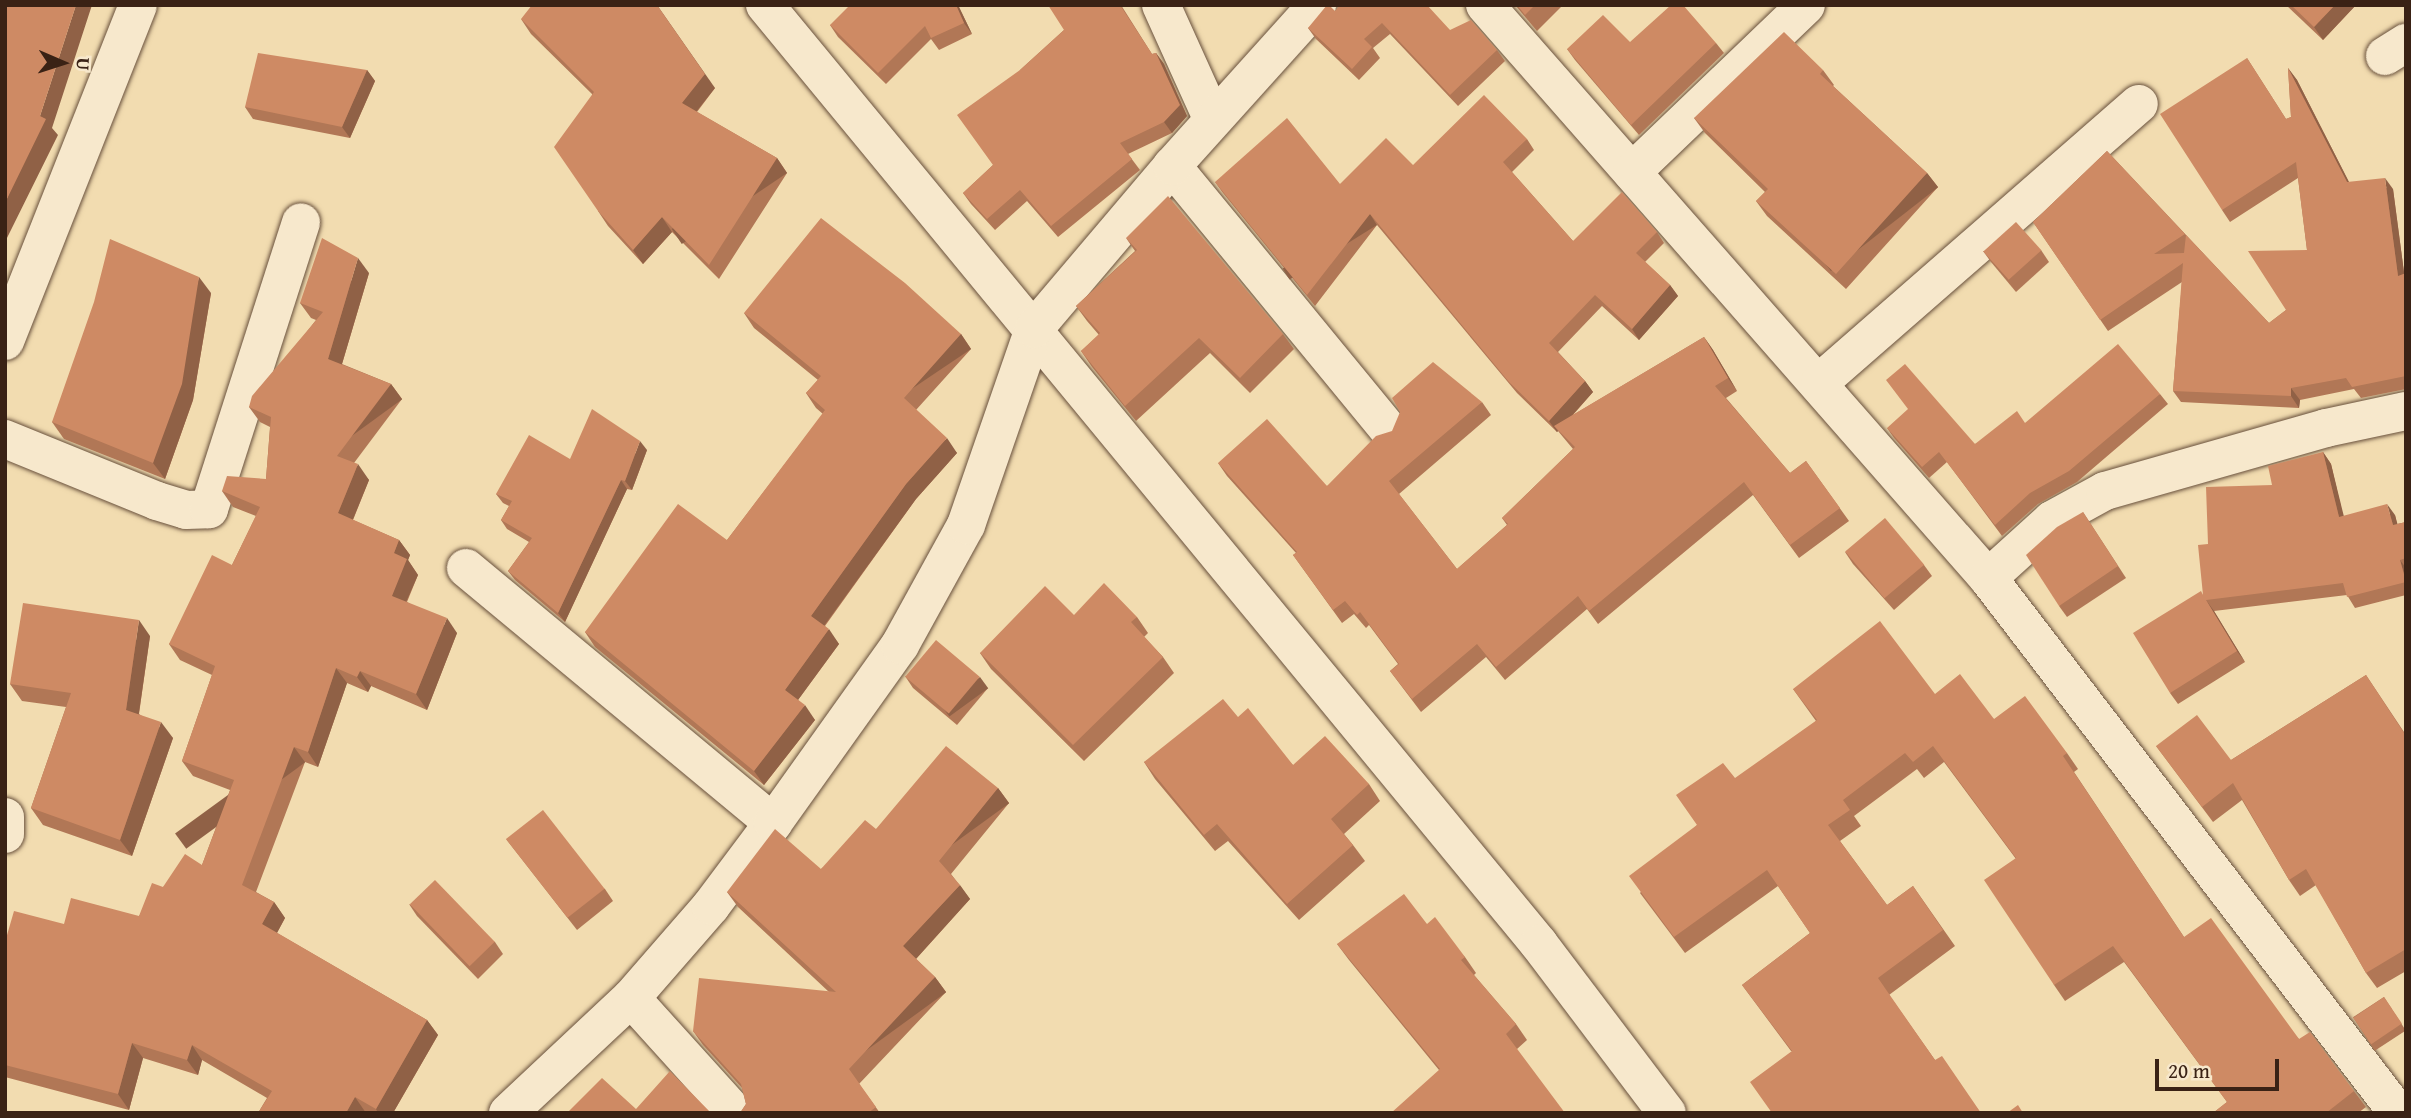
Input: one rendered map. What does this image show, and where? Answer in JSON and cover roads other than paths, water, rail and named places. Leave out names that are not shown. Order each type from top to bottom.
[{"type":"street","points":[[5,341],[138,5]]},
{"type":"street","points":[[765,5],[1530,933],[1667,1113]]},
{"type":"street","points":[[1161,5],[1213,120]]},
{"type":"street","points":[[508,1113],[631,998],[711,906],[773,823],[900,645],[966,525],[1034,329],[1172,166],[1317,5]]},
{"type":"street","points":[[1485,5],[1820,382],[1989,578],[2398,1113]]},
{"type":"street","points":[[1632,172],[1806,5]]},
{"type":"street","points":[[1820,382],[2139,104]]},
{"type":"street","points":[[1172,166],[1387,428]]},
{"type":"street","points":[[5,439],[177,507],[209,509],[301,222]]},
{"type":"street","points":[[1989,578],[2052,520],[2105,491],[2326,428],[2406,411]]},
{"type":"street","points":[[466,568],[773,823]]},
{"type":"street","points":[[5,817],[5,834]]},
{"type":"street","points":[[631,998],[735,1113]]}]
